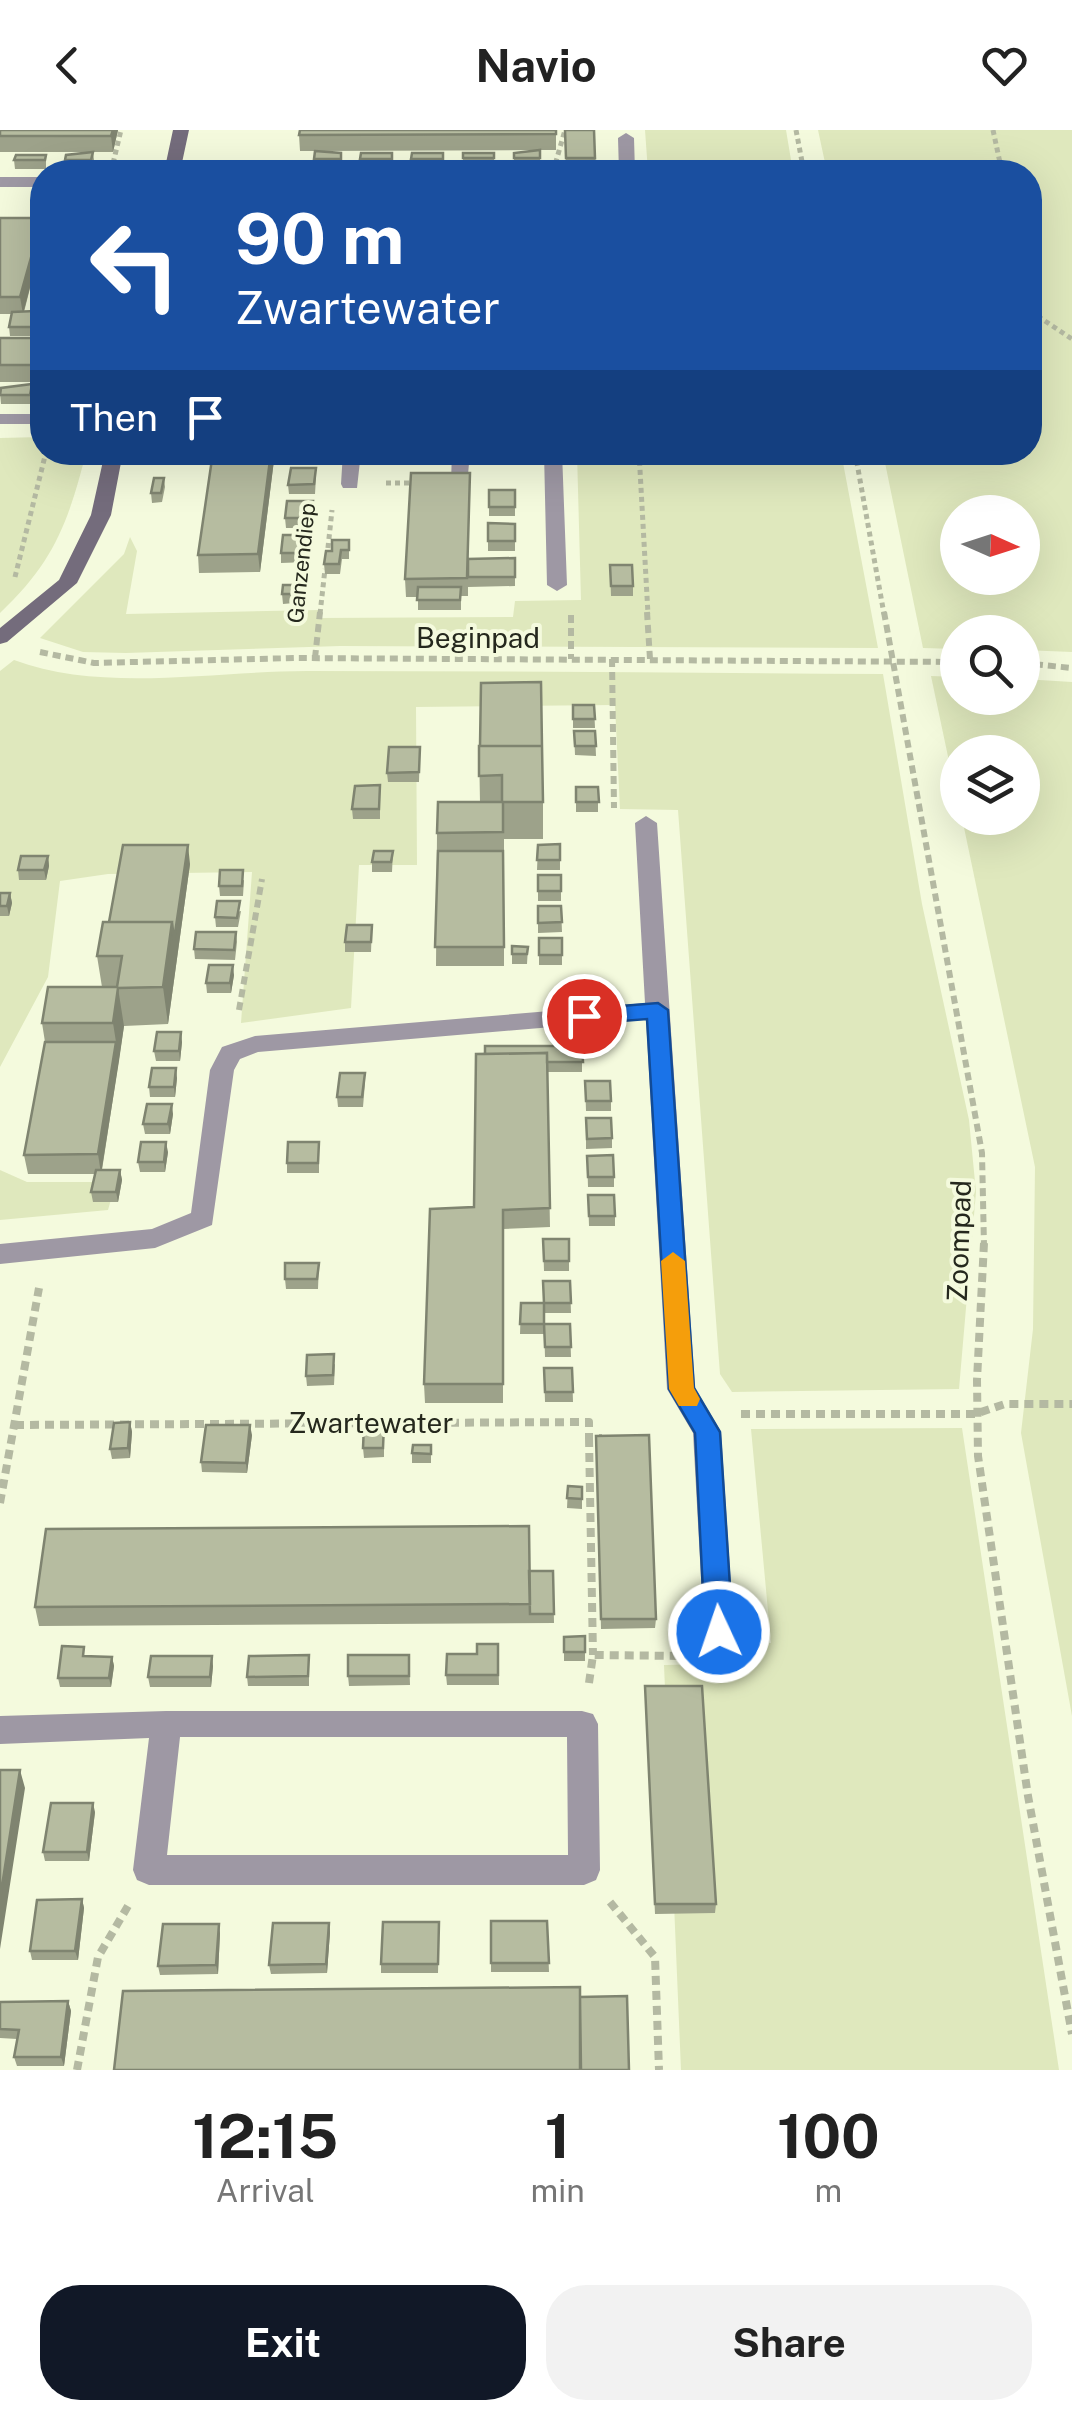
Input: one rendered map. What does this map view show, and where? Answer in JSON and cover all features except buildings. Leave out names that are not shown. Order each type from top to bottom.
[{"type":"street","points":[[175,160],[181,130]]},
{"type":"street","points":[[626,138],[627,160]]},
{"type":"street","points":[[2,186],[30,183]]},
{"type":"street","points":[[0,419],[30,418]]},
{"type":"street","points":[[0,638],[67,582],[101,515],[111,465]]},
{"type":"street","name":"Ganzendiep","points":[[350,484],[351,465]]},
{"type":"street","points":[[460,482],[461,465]]},
{"type":"street","points":[[554,465],[556,585]]},
{"type":"street","points":[[646,823],[681,1389],[708,1432],[719,1632]]},
{"type":"street","points":[[0,1254],[155,1238],[203,1218],[222,1070],[231,1053],[254,1044],[658,1010]]},
{"type":"street","points":[[0,1730],[166,1724],[582,1724],[584,1870],[148,1870],[166,1724]]},
{"type":"path","points":[[114,160],[122,130]]},
{"type":"path","points":[[556,160],[565,130]]},
{"type":"path","points":[[796,130],[802,160]]},
{"type":"path","points":[[993,130],[999,160]]},
{"type":"path","points":[[1042,319],[1072,338]]},
{"type":"path","points":[[14,580],[43,465]]},
{"type":"path","points":[[640,465],[650,659]]},
{"type":"path","name":"Zoompad","points":[[858,465],[984,1164],[975,1414],[990,1544],[1028,1796],[1072,2034]]},
{"type":"path","name":"Ganzendiep","points":[[315,658],[334,492],[350,484],[460,482]]},
{"type":"path","name":"Beginpad","points":[[38,652],[94,664],[315,658],[940,661]]},
{"type":"path","points":[[612,659],[614,810],[646,823]]},
{"type":"path","points":[[1040,665],[1072,668]]},
{"type":"path","points":[[231,1053],[262,878]]},
{"type":"path","points":[[0,1503],[46,1248]]},
{"type":"path","points":[[748,1414],[975,1414],[1005,1404],[1072,1404]]},
{"type":"path","name":"Zwartewater","points":[[15,1425],[589,1422],[589,1438],[608,1438]]},
{"type":"path","points":[[582,1724],[593,1655],[589,1438]]},
{"type":"path","points":[[593,1655],[692,1656]]},
{"type":"path","points":[[77,2070],[98,1956],[148,1870]]},
{"type":"path","points":[[584,1870],[655,1957],[659,2070]]},
{"type":"green space","points":[[645,130],[786,130],[791,160],[647,160]]},
{"type":"green space","points":[[818,130],[1072,130],[1072,652],[1040,651],[1040,615],[940,615],[940,648],[923,648],[885,465],[1042,465],[1042,160],[824,160]]},
{"type":"green space","points":[[30,437],[30,465],[83,465],[65,521],[46,558],[0,613],[0,438]]},
{"type":"green space","points":[[577,465],[843,465],[878,648],[340,646],[126,653],[83,652],[40,638],[124,554],[130,537],[137,551],[126,614],[319,610],[320,618],[513,617],[515,601],[581,600]]},
{"type":"green space","points":[[14,660],[83,676],[120,678],[307,671],[883,674],[922,904],[969,1120],[976,1192],[959,1389],[732,1392],[720,1374],[678,810],[620,809],[615,705],[416,707],[417,865],[359,865],[351,1008],[241,1023],[252,872],[108,874],[60,881],[48,977],[0,1067],[0,671]]},
{"type":"green space","points":[[931,676],[940,676],[940,715],[1040,715],[1040,680],[1072,682],[1072,1716],[1021,1433],[1033,1329],[1035,1167],[966,835],[1040,835],[1040,735],[943,735]]},
{"type":"green space","points":[[0,1170],[27,1182],[116,1182],[108,1210],[0,1220]]},
{"type":"green space","points":[[962,1428],[1059,2070],[681,2070],[664,1665],[714,1664],[715,1646],[771,1643],[751,1429]]},
{"type":"slow traffic","points":[[673,1261],[681,1389],[688,1399]]},
{"type":"route","points":[[584,1016],[658,1010],[681,1389],[708,1432],[719,1632]]}]
